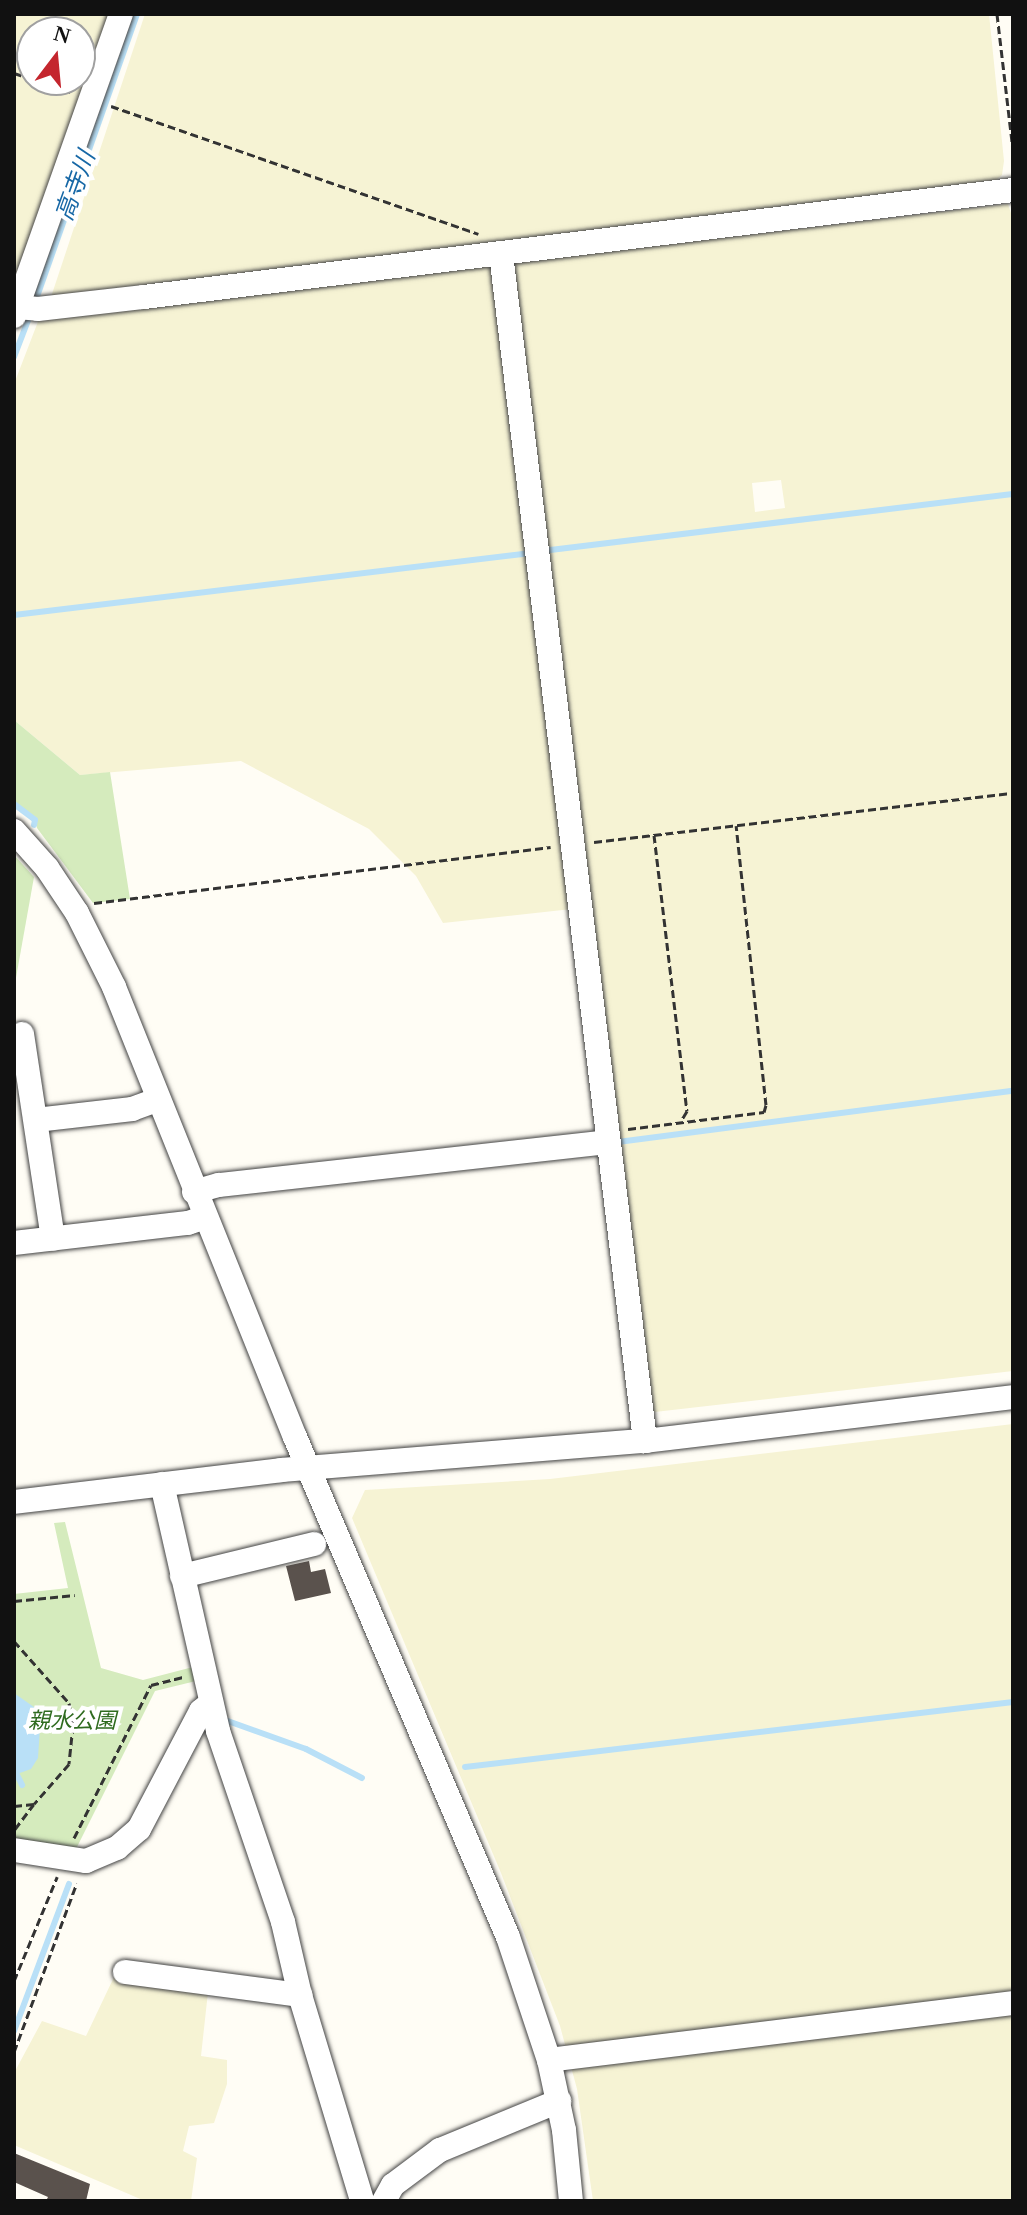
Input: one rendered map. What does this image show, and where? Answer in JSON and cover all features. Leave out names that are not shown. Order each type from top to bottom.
[{"type":"street","points":[[121,14],[16,311],[1013,190]]},
{"type":"street","points":[[501,254],[575,844],[645,1441]]},
{"type":"street","points":[[14,831],[47,868],[77,913],[114,987],[194,1192],[508,1937],[549,2060],[559,2101],[571,2201]]},
{"type":"street","points":[[22,1034],[53,1239]]},
{"type":"street","points":[[36,1120],[132,1109],[157,1100]]},
{"type":"street","points":[[194,1192],[219,1185],[608,1137]]},
{"type":"street","points":[[14,1243],[188,1223],[205,1217]]},
{"type":"street","points":[[14,1502],[310,1468],[645,1441],[1013,1397]]},
{"type":"street","points":[[162,1484],[211,1703],[283,1922],[300,1995],[362,2201]]},
{"type":"street","points":[[182,1576],[314,1544]]},
{"type":"street","points":[[14,1850],[77,1855],[117,1848],[139,1829],[201,1711],[211,1703]]},
{"type":"street","points":[[125,1972],[300,1995]]},
{"type":"street","points":[[549,2060],[1013,2003]]},
{"type":"street","points":[[384,2201],[393,2185],[440,2150],[559,2101]]},
{"type":"path","points":[[997,14],[1013,151]]},
{"type":"path","points":[[81,96],[485,236],[501,254]]},
{"type":"path","points":[[77,913],[93,903],[1013,793]]},
{"type":"path","points":[[608,1137],[677,1123],[764,1112],[766,1105],[736,825]]},
{"type":"path","points":[[654,835],[687,1111],[685,1120],[677,1123]]},
{"type":"path","points":[[14,872],[17,879],[14,894]]},
{"type":"path","points":[[14,1601],[75,1595]]},
{"type":"path","points":[[14,1641],[69,1703],[73,1725],[69,1764],[14,1830]]},
{"type":"path","points":[[14,2052],[77,1855],[151,1685],[195,1674]]},
{"type":"path","points":[[14,1806],[34,1804]]},
{"type":"path","points":[[14,1981],[61,1867]]},
{"type":"shaded area","points":[[14,14],[109,14],[96,51],[96,16],[16,16],[16,96],[80,96],[14,283]]},
{"type":"shaded area","points":[[145,14],[989,14],[1004,161],[1002,175],[996,180],[50,300]]},
{"type":"shaded area","points":[[1008,204],[1013,219],[1013,1371],[646,1413],[590,907],[443,923],[416,876],[369,829],[241,761],[80,775],[14,720],[14,384],[39,319]],"holes":[[[781,480],[785,508],[755,512],[752,483]]]},
{"type":"shaded area","points":[[1013,1424],[1013,2201],[593,2201],[577,2089],[560,2026],[501,1873],[352,1518],[365,1490],[550,1479]]},
{"type":"shaded area","points":[[114,1977],[208,1992],[201,2056],[227,2060],[227,2084],[214,2123],[189,2126],[183,2151],[197,2158],[191,2201],[145,2201],[14,2145],[14,2073],[42,2021],[86,2036]]},
{"type":"green space","points":[[14,720],[80,775],[110,772],[130,899],[93,903],[37,828],[35,820],[14,804]]},
{"type":"green space","points":[[14,855],[34,877],[14,989]]},
{"type":"green space","name":"親水公園","points":[[65,1522],[101,1668],[143,1680],[193,1667],[196,1681],[155,1691],[73,1855],[14,1845],[14,1594],[68,1588],[54,1523]]},
{"type":"water","points":[[14,1693],[41,1712],[38,1758],[31,1769],[17,1774],[14,1774]]},
{"type":"building","points":[[309,1561],[311,1572],[325,1569],[331,1593],[295,1601],[286,1566]]},
{"type":"building","points":[[14,2153],[90,2184],[86,2201],[46,2201],[48,2197],[14,2182]]},
{"type":"waterway","name":"高寺川","points":[[34,305],[137,14]]},
{"type":"waterway","name":"高寺川","points":[[14,357],[30,315]]},
{"type":"waterway","points":[[542,551],[1013,494]]},
{"type":"waterway","points":[[14,615],[531,553]]},
{"type":"waterway","name":"高寺川","points":[[14,804],[35,820],[34,825]]},
{"type":"waterway","points":[[618,1142],[1013,1091]]},
{"type":"waterway","points":[[465,1767],[1013,1702]]},
{"type":"waterway","points":[[225,1720],[306,1749],[362,1778]]},
{"type":"waterway","points":[[14,1769],[22,1785]]},
{"type":"waterway","points":[[14,2031],[69,1884]]}]
